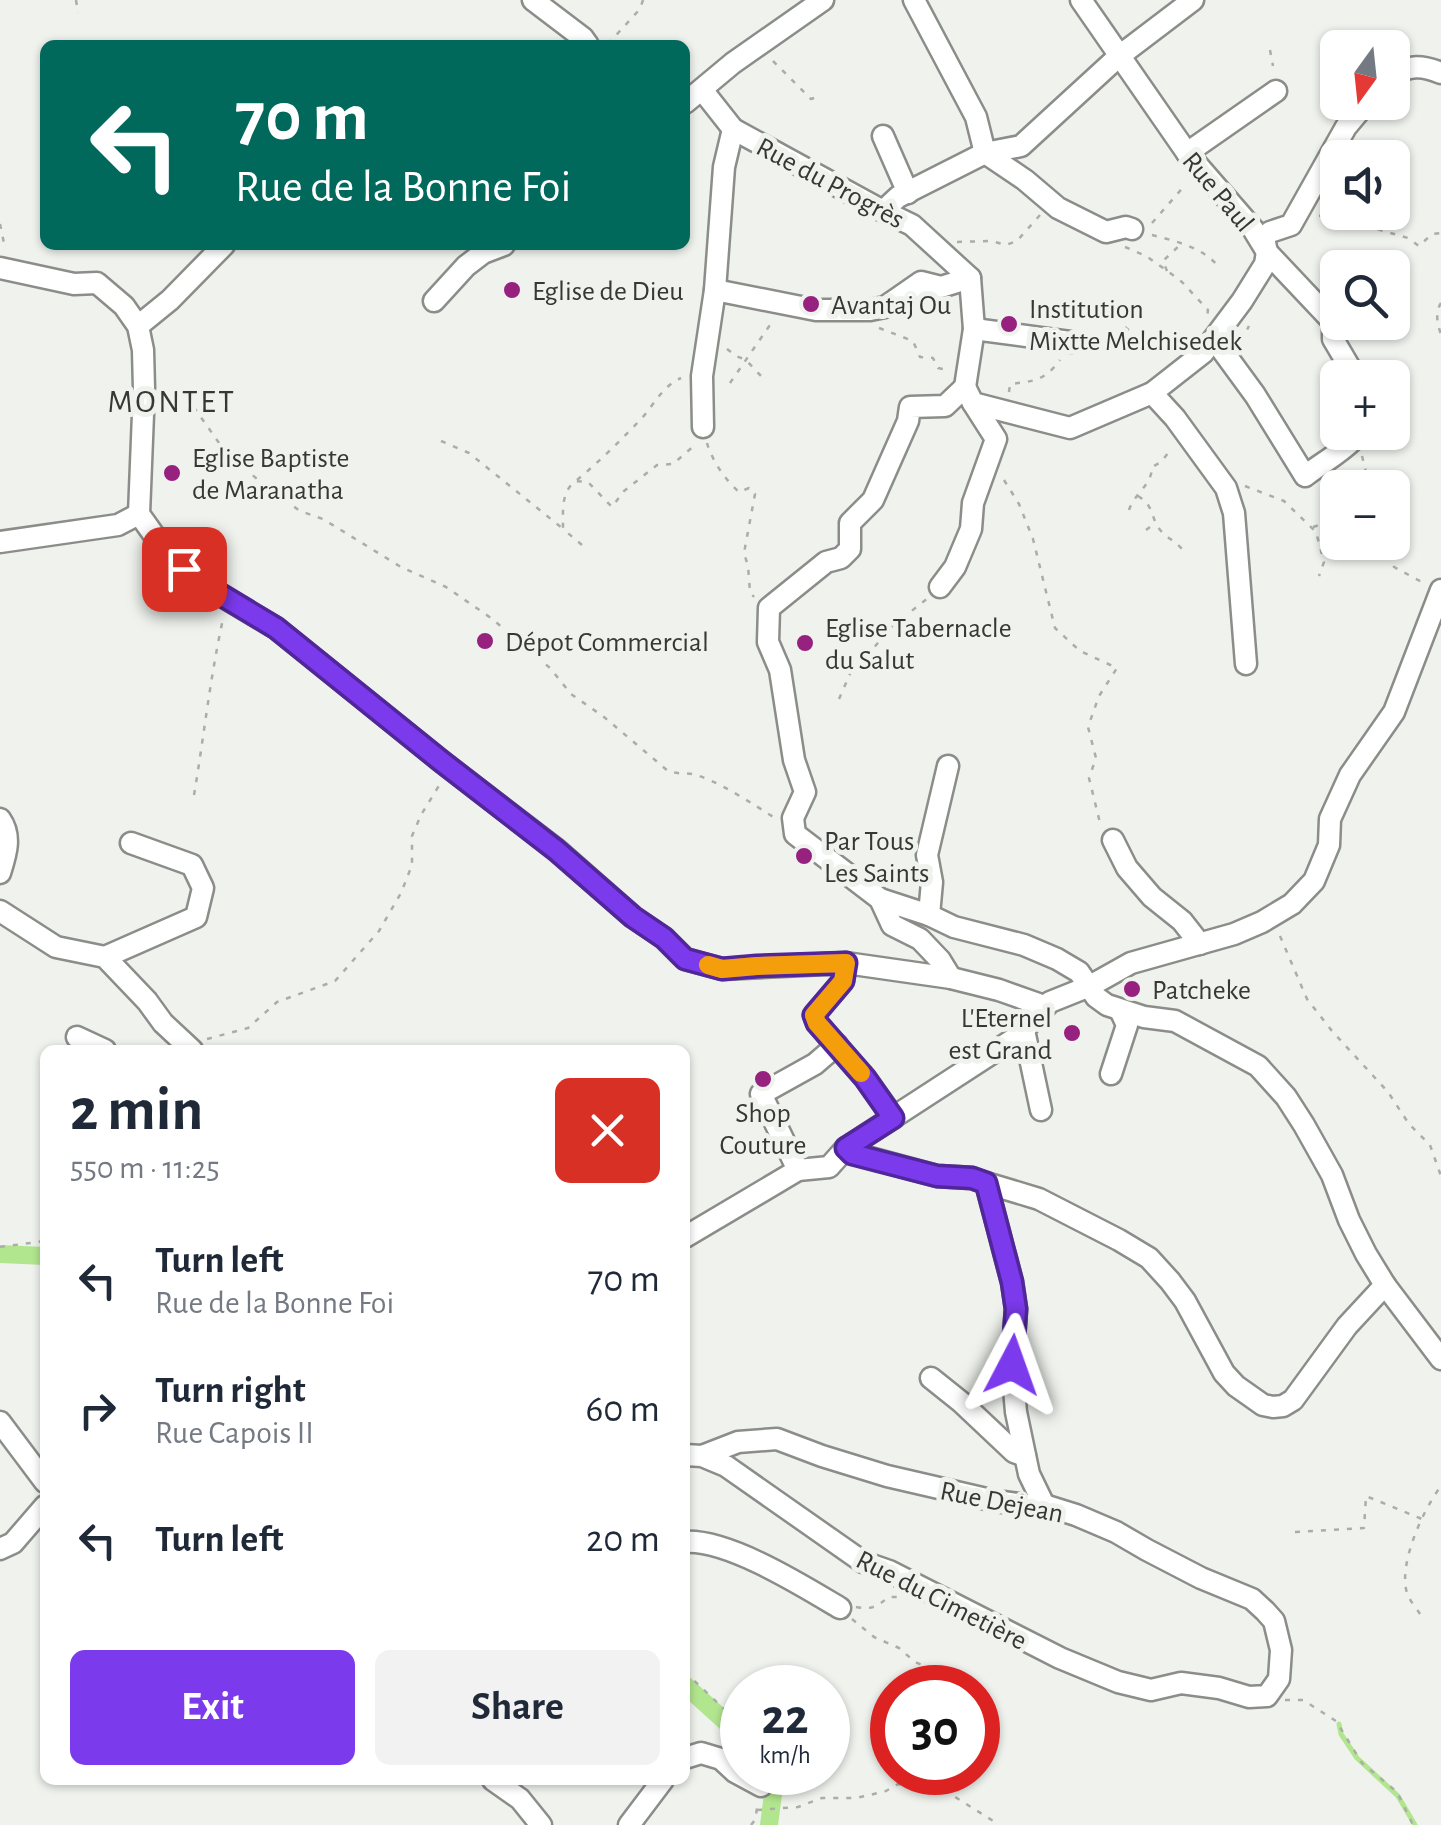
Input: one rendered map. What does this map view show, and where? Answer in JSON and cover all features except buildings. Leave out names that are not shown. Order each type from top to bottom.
[{"type":"street","points":[[533,0],[584,40]]},
{"type":"street","points":[[694,97],[757,46],[824,0]]},
{"type":"street","points":[[914,0],[976,117],[985,153],[1058,208],[1106,232],[1126,226],[1136,230]]},
{"type":"street","name":"Rue Paul","points":[[1080,0],[1193,160],[1253,229],[1267,252],[1320,305]]},
{"type":"street","points":[[883,212],[898,198],[985,153],[1022,146],[1118,57],[1193,0]]},
{"type":"street","points":[[1410,67],[1425,66],[1441,73]]},
{"type":"street","points":[[1193,160],[1276,91]]},
{"type":"street","name":"Rue du Progrès","points":[[694,97],[732,129],[912,225],[970,278]]},
{"type":"street","points":[[1352,120],[1291,225],[1264,238],[1265,264],[1211,342],[1152,393],[1070,428],[1004,410],[969,395],[945,406],[910,407],[908,421],[873,500],[850,524],[850,550],[841,558],[826,562],[770,608],[768,642],[780,670],[794,760],[804,792],[794,818],[795,834],[880,900],[1058,958],[1079,972],[1107,1005],[1175,1021],[1258,1066],[1286,1097],[1304,1125],[1385,1285],[1441,1359]]},
{"type":"street","points":[[704,426],[702,376],[715,290],[724,167],[732,129]]},
{"type":"street","points":[[883,136],[908,193]]},
{"type":"street","points":[[138,326],[219,250]]},
{"type":"street","points":[[434,301],[466,266],[492,250]]},
{"type":"street","points":[[3,269],[74,284],[97,284],[124,306],[138,326],[144,389],[140,514],[184,569],[276,628],[556,850],[685,959],[722,969],[846,963],[952,978],[1044,1006]]},
{"type":"street","points":[[715,290],[797,308],[870,310],[886,307],[921,282],[941,287],[970,278],[974,329],[968,366],[969,395],[993,448]]},
{"type":"street","points":[[974,329],[1070,342]]},
{"type":"street","points":[[1211,342],[1255,395],[1305,476],[1345,450]]},
{"type":"street","points":[[1152,393],[1226,488],[1234,514],[1246,664]]},
{"type":"street","points":[[940,587],[955,567],[971,529],[973,503],[1004,410]]},
{"type":"street","points":[[0,542],[118,525],[140,514]]},
{"type":"street","points":[[690,1233],[798,1170],[829,1167],[846,1148],[1018,1037],[1044,1006],[1130,963],[1234,934],[1292,904],[1314,881],[1329,846],[1330,819],[1350,775],[1394,712],[1436,586]]},
{"type":"street","points":[[929,915],[932,882],[928,856],[948,766]]},
{"type":"street","points":[[0,819],[8,830],[0,873]]},
{"type":"street","points":[[1113,840],[1127,868],[1200,944]]},
{"type":"street","points":[[0,911],[56,947],[105,957],[196,917],[204,888],[192,865],[131,843]]},
{"type":"street","points":[[880,900],[892,925],[920,939],[952,978]]},
{"type":"street","points":[[105,957],[186,1045]]},
{"type":"street","points":[[846,963],[843,981],[814,1015],[893,1118]]},
{"type":"street","points":[[1111,1074],[1126,1026],[1120,1010]]},
{"type":"street","points":[[1024,1030],[1041,1110]]},
{"type":"street","points":[[77,1036],[94,1045]]},
{"type":"street","points":[[798,1170],[761,1094],[815,1064],[836,1045]]},
{"type":"street","points":[[846,1148],[852,1154],[937,1176],[972,1178],[1039,1198],[1149,1258],[1185,1301],[1224,1373],[1263,1405],[1283,1406],[1292,1400],[1347,1326],[1385,1285]]},
{"type":"street","points":[[986,1183],[1016,1309],[1012,1365],[1016,1412],[1029,1474],[1044,1505]]},
{"type":"street","points":[[931,1378],[1014,1452],[1026,1456]]},
{"type":"street","points":[[0,1422],[40,1475]]},
{"type":"street","name":"Rue Dejean","points":[[694,1456],[738,1442],[777,1439],[887,1476],[994,1501],[1044,1505],[1076,1515],[1252,1600],[1274,1621],[1281,1650],[1279,1678],[1267,1696]]},
{"type":"street","name":"Rue du Cimetière","points":[[694,1456],[726,1466],[863,1562],[889,1571],[1060,1658],[1118,1682],[1151,1690],[1181,1683],[1249,1697],[1267,1696]]},
{"type":"street","points":[[0,1549],[13,1543],[40,1512]]},
{"type":"street","points":[[690,1542],[730,1552],[795,1581],[840,1608]]},
{"type":"street","points":[[690,1756],[702,1752],[720,1759]]},
{"type":"street","points":[[500,1785],[520,1799],[542,1825]]},
{"type":"street","points":[[629,1825],[659,1785]]},
{"type":"path","points":[[76,0],[78,12]]},
{"type":"path","points":[[612,40],[640,9],[643,0]]},
{"type":"path","points":[[757,46],[811,99],[821,96]]},
{"type":"path","points":[[1270,50],[1273,66]]},
{"type":"path","points":[[1136,230],[1159,218],[1193,160]]},
{"type":"path","points":[[930,240],[991,241],[1006,245],[1017,241],[1051,202]]},
{"type":"path","points":[[1297,216],[1320,216]]},
{"type":"path","points":[[0,224],[4,236],[3,269]]},
{"type":"path","points":[[1136,230],[1182,242],[1218,266]]},
{"type":"path","points":[[1381,230],[1420,246],[1432,234],[1441,233]]},
{"type":"path","points":[[1106,232],[1128,250],[1146,256],[1166,270],[1208,310],[1211,342],[1196,354],[1168,344],[1145,342],[1125,327]]},
{"type":"path","points":[[1166,270],[1163,261],[1182,242]]},
{"type":"path","points":[[730,382],[770,325],[779,302]]},
{"type":"path","points":[[1441,304],[1437,319],[1441,334]]},
{"type":"path","points":[[870,310],[874,325],[913,341],[920,357],[933,358],[938,368],[949,371],[968,366]]},
{"type":"path","points":[[1004,410],[1010,384],[1034,382],[1048,375],[1070,342]]},
{"type":"path","points":[[725,347],[746,360],[761,376]]},
{"type":"path","points":[[563,528],[567,488],[599,461],[670,384],[684,377],[702,376]]},
{"type":"path","points":[[144,389],[188,399],[224,450],[266,486],[300,510],[323,519],[401,567],[446,587],[491,618],[550,668],[571,694],[668,771],[704,778],[794,827]]},
{"type":"path","points":[[576,481],[588,482],[612,507],[624,490],[657,465],[672,464],[696,445],[704,426]]},
{"type":"path","points":[[704,426],[708,448],[732,486],[739,492],[749,488],[755,494],[744,553],[750,592],[770,608]]},
{"type":"path","points":[[1129,510],[1152,476],[1152,468],[1185,432]]},
{"type":"path","points":[[442,441],[469,453],[582,545]]},
{"type":"path","points":[[993,448],[1033,539],[1055,628],[1080,651],[1117,668],[1099,696],[1088,727],[1096,758],[1089,778],[1101,829],[1113,840]]},
{"type":"path","points":[[1245,486],[1284,500],[1316,532],[1324,562],[1319,576]]},
{"type":"path","points":[[1138,496],[1154,512],[1162,533],[1182,550]]},
{"type":"path","points":[[1146,530],[1156,523]]},
{"type":"path","points":[[1312,528],[1320,525]]},
{"type":"path","points":[[1392,560],[1394,567],[1436,586]]},
{"type":"path","points":[[839,699],[853,667],[890,628],[940,587]]},
{"type":"path","points":[[194,795],[211,676],[228,599]]},
{"type":"path","points":[[195,1045],[248,1028],[278,1002],[336,981],[379,931],[401,893],[412,864],[412,836],[440,786],[441,761]]},
{"type":"path","points":[[1272,916],[1306,998],[1430,1145],[1441,1176]]},
{"type":"path","points":[[0,1247],[40,1242]]},
{"type":"path","points":[[1420,1614],[1408,1596],[1405,1578],[1422,1519],[1441,1486]]},
{"type":"path","points":[[1295,1532],[1364,1528],[1366,1496],[1422,1519]]},
{"type":"path","points":[[840,1608],[879,1606],[888,1597],[902,1598],[917,1586]]},
{"type":"path","points":[[840,1608],[874,1637],[899,1648],[922,1665]]},
{"type":"path","points":[[690,1677],[720,1705]]},
{"type":"path","points":[[1267,1696],[1303,1700],[1336,1721],[1362,1763],[1398,1792],[1413,1825]]},
{"type":"path","points":[[757,1810],[798,1806],[822,1798],[870,1796],[898,1784],[935,1782],[996,1822]]},
{"type":"waterway","points":[[0,1254],[40,1256]]},
{"type":"waterway","points":[[690,1690],[720,1717]]},
{"type":"waterway","points":[[1339,1724],[1357,1758],[1398,1796],[1415,1825]]},
{"type":"waterway","points":[[769,1825],[773,1795]]},
{"type":"slow traffic","points":[[708,965],[722,969],[846,963],[843,981],[814,1015],[861,1073]]},
{"type":"place","name":"Eglise de Dieu","points":[[512,290]]},
{"type":"place","name":"Avantaj Ou","points":[[811,304]]},
{"type":"place","name":"Institution Mixtte Melchisedek","points":[[1009,324]]},
{"type":"place","name":"Eglise Baptiste de Maranatha","points":[[172,473]]},
{"type":"place","name":"Dépot Commercial","points":[[485,641]]},
{"type":"place","name":"Eglise Tabernacle du Salut","points":[[805,643]]},
{"type":"place","name":"Par Tous Les Saints","points":[[804,856]]},
{"type":"place","name":"Patcheke","points":[[1132,989]]},
{"type":"place","name":"L'Eternel est Grand","points":[[1072,1033]]},
{"type":"place","name":"Shop Couture","points":[[763,1079]]},
{"type":"district","name":"MONTET","points":[[172,401]]},
{"type":"route","points":[[184,569],[276,628],[556,850],[685,959],[722,969],[846,963],[843,981],[814,1015],[893,1118],[846,1148],[852,1154],[937,1176],[986,1183],[1016,1309],[1012,1365]]}]
